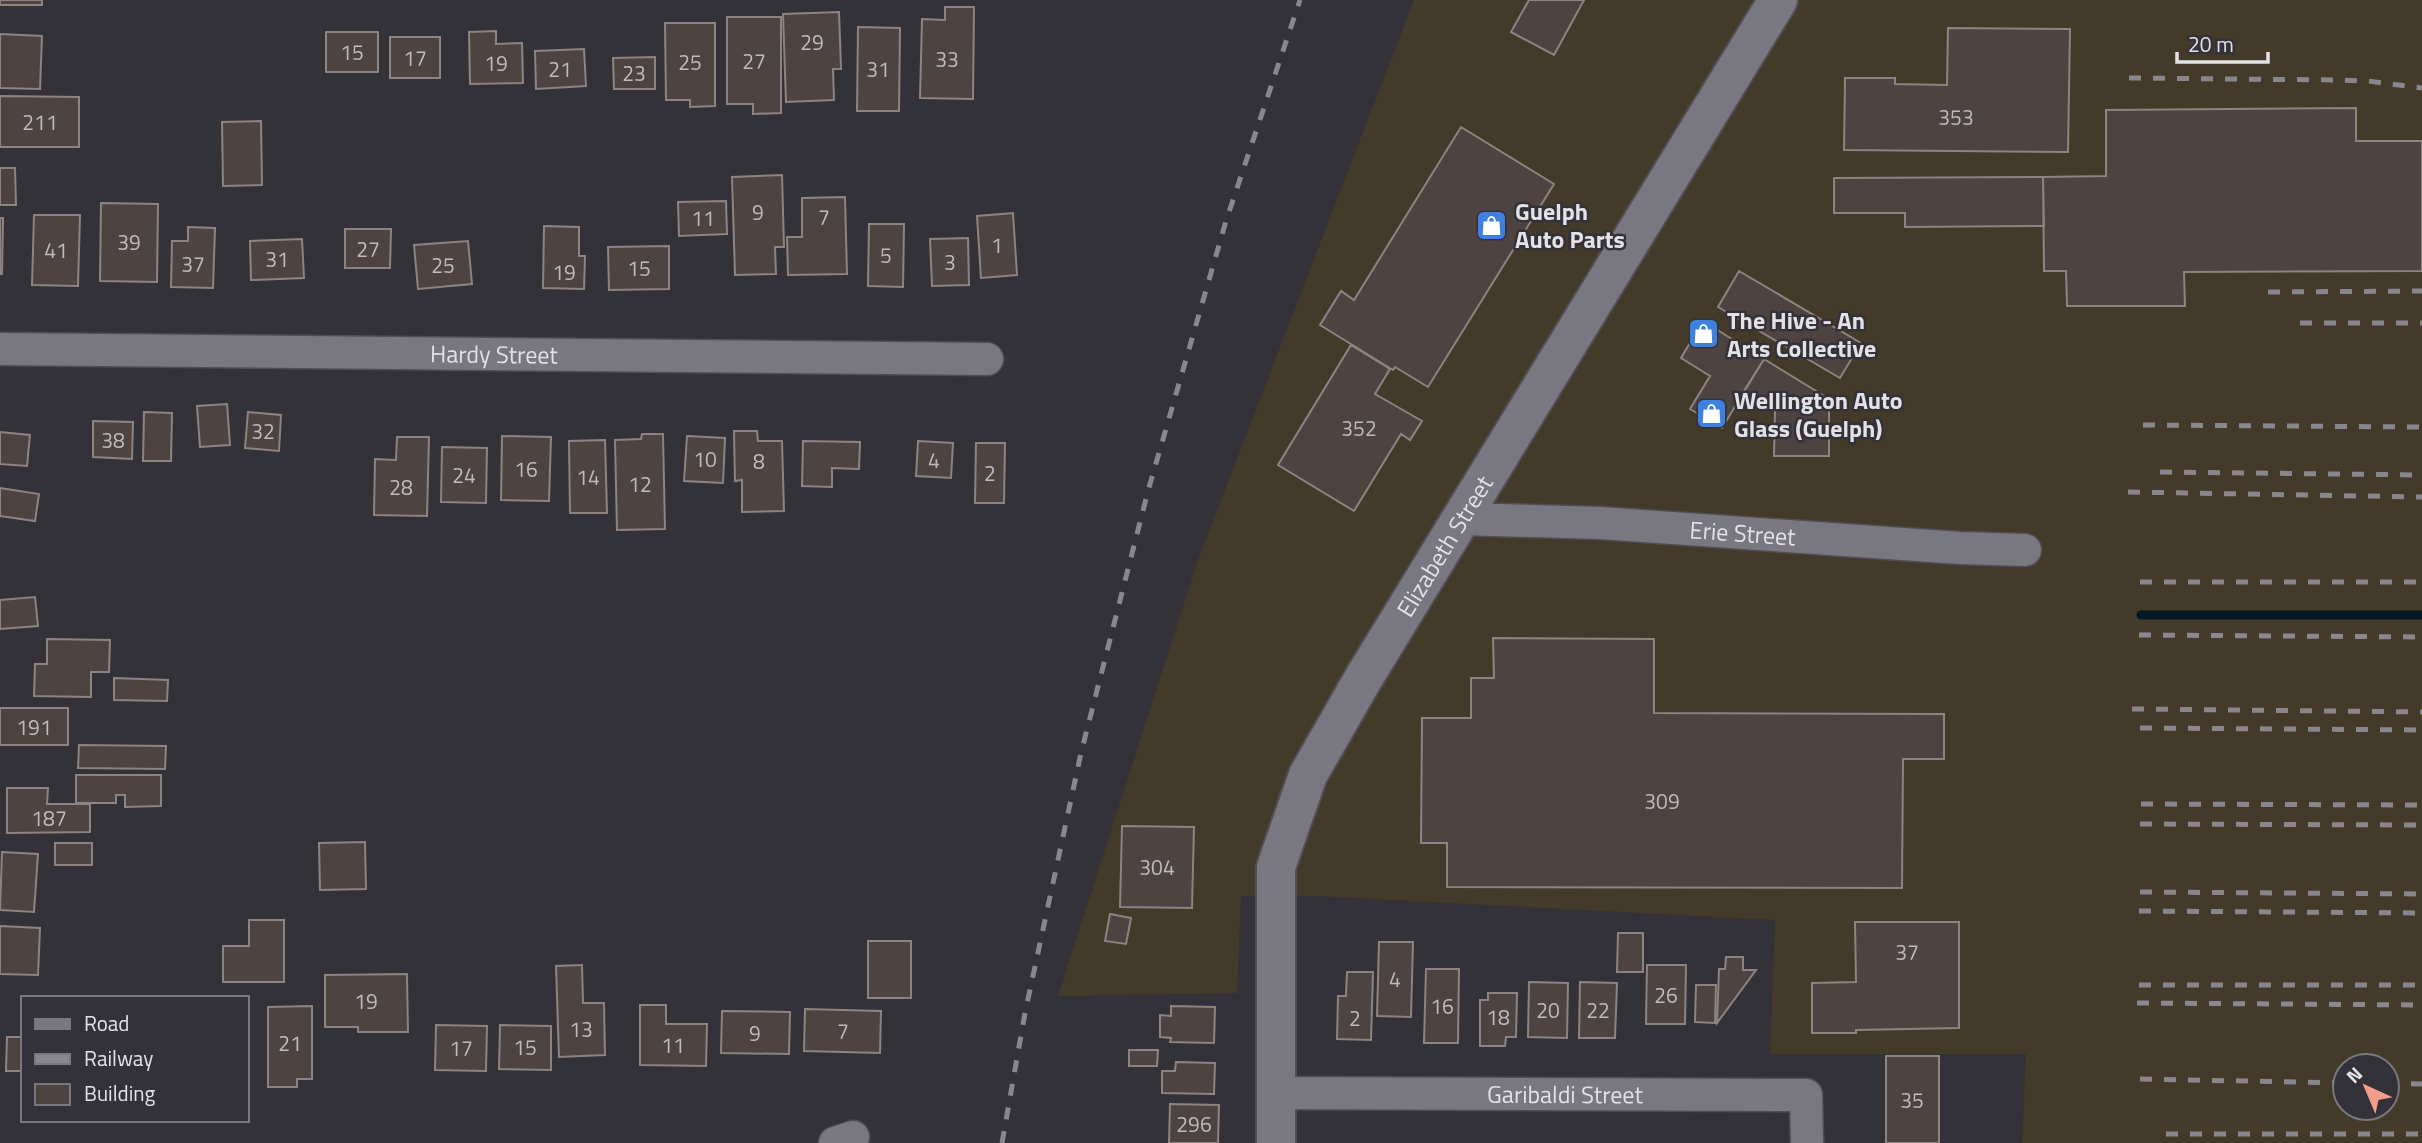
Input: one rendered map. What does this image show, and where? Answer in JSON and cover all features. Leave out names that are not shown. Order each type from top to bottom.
[{"type":"main road","name":"Elizabeth Street","points":[[1276,1143],[1276,867],[1308,775],[1363,679],[1779,0]]},
{"type":"street","name":"Hardy Street","points":[[0,349],[987,359]]},
{"type":"street","name":"Erie Street","points":[[1461,519],[1600,523],[1960,548],[2025,550]]},
{"type":"street","name":"Garibaldi Street","points":[[1276,1093],[1806,1095],[1807,1143]]},
{"type":"shaded area","points":[[1414,0],[2422,0],[2422,1143],[2022,1143],[2026,1054],[1770,1054],[1775,920],[1316,896],[1241,896],[1237,993],[1058,996],[1198,560]]},
{"type":"building","points":[[0,0],[42,0],[42,5],[0,5]]},
{"type":"building","points":[[1529,0],[1584,0],[1554,55],[1511,32]]},
{"type":"building","points":[[945,7],[974,7],[973,99],[920,98],[922,19],[945,20]]},
{"type":"building","points":[[839,12],[841,69],[833,69],[834,100],[786,102],[783,14]]},
{"type":"building","points":[[727,17],[781,17],[781,113],[753,114],[753,104],[727,104]]},
{"type":"building","points":[[665,23],[715,23],[715,106],[690,107],[690,100],[666,100]]},
{"type":"building","points":[[858,27],[900,28],[899,111],[857,111]]},
{"type":"building","points":[[1948,28],[2070,29],[2068,152],[1844,150],[1845,78],[1895,78],[1895,84],[1947,85]]},
{"type":"building","points":[[496,31],[496,44],[522,43],[523,83],[470,84],[469,32]]},
{"type":"building","points":[[326,32],[378,32],[378,72],[326,72]]},
{"type":"building","points":[[0,34],[42,36],[40,89],[0,88]]},
{"type":"building","points":[[390,37],[440,37],[440,78],[390,78]]},
{"type":"building","points":[[584,49],[586,86],[536,89],[535,51]]},
{"type":"building","points":[[655,57],[655,89],[614,89],[613,58]]},
{"type":"building","points":[[0,96],[79,97],[79,147],[0,147]]},
{"type":"building","points":[[2356,108],[2356,141],[2422,141],[2422,271],[2184,272],[2185,306],[2067,306],[2066,271],[2044,271],[2043,177],[2106,176],[2106,110]]},
{"type":"building","points":[[261,121],[262,185],[223,186],[222,122]]},
{"type":"building","points":[[1461,127],[1554,184],[1428,387],[1395,367],[1393,370],[1320,325],[1341,291],[1354,300]]},
{"type":"building","points":[[0,168],[15,168],[16,205],[0,205]]},
{"type":"building","points":[[782,175],[784,247],[775,247],[776,274],[735,275],[732,177]]},
{"type":"building","points":[[2043,177],[2044,226],[1905,227],[1905,213],[1834,213],[1834,178]]},
{"type":"building","points":[[845,197],[847,274],[788,275],[787,237],[802,237],[802,198]]},
{"type":"building","points":[[726,201],[727,234],[679,236],[678,202]]},
{"type":"building","points":[[101,203],[158,204],[157,282],[100,281]]},
{"type":"building","points":[[1013,213],[1017,275],[981,278],[977,216]]},
{"type":"building","points":[[34,215],[80,215],[78,286],[32,285]]},
{"type":"building","points":[[0,218],[3,218],[2,274],[0,274]]},
{"type":"building","points":[[869,224],[904,224],[903,287],[868,286]]},
{"type":"building","points":[[544,226],[579,227],[579,256],[585,256],[584,289],[543,288]]},
{"type":"building","points":[[188,227],[215,228],[213,288],[171,287],[172,241],[188,241]]},
{"type":"building","points":[[345,229],[391,229],[390,268],[345,268]]},
{"type":"building","points":[[968,238],[969,285],[932,286],[930,239]]},
{"type":"building","points":[[302,239],[304,278],[251,280],[250,241]]},
{"type":"building","points":[[468,241],[472,284],[418,289],[414,245]]},
{"type":"building","points":[[669,246],[669,289],[609,290],[608,247]]},
{"type":"building","points":[[1739,271],[1861,343],[1840,378],[1718,307]]},
{"type":"building","points":[[1703,321],[1764,359],[1722,428],[1690,409],[1710,376],[1681,358]]},
{"type":"building","points":[[1351,345],[1390,369],[1375,394],[1422,421],[1410,440],[1401,434],[1354,511],[1278,465]]},
{"type":"building","points":[[1764,359],[1829,399],[1829,456],[1774,456],[1775,411],[1744,391]]},
{"type":"building","points":[[227,404],[230,445],[200,447],[197,406]]},
{"type":"building","points":[[144,412],[172,413],[171,461],[143,461]]},
{"type":"building","points":[[248,412],[281,415],[279,451],[245,448]]},
{"type":"building","points":[[93,421],[133,422],[132,459],[93,457]]},
{"type":"building","points":[[734,431],[757,431],[758,441],[782,441],[784,511],[742,512],[742,480],[735,481]]},
{"type":"building","points":[[0,432],[30,435],[27,466],[0,464]]},
{"type":"building","points":[[642,434],[663,434],[665,529],[617,530],[615,440],[641,439]]},
{"type":"building","points":[[502,436],[551,437],[549,501],[501,500]]},
{"type":"building","points":[[687,436],[725,438],[723,483],[684,481]]},
{"type":"building","points":[[397,437],[429,437],[427,516],[374,515],[375,459],[396,460]]},
{"type":"building","points":[[605,440],[607,513],[570,513],[569,441]]},
{"type":"building","points":[[803,441],[860,442],[859,469],[832,468],[832,487],[802,486]]},
{"type":"building","points":[[918,441],[953,443],[951,478],[916,476]]},
{"type":"building","points":[[976,443],[1005,443],[1004,503],[975,503]]},
{"type":"building","points":[[442,447],[487,448],[486,503],[441,502]]},
{"type":"building","points":[[0,488],[39,494],[35,521],[0,516]]},
{"type":"building","points":[[35,597],[38,626],[0,629],[0,600]]},
{"type":"building","points":[[1493,638],[1654,639],[1654,713],[1944,714],[1944,759],[1903,759],[1902,888],[1447,887],[1447,843],[1421,843],[1422,718],[1471,718],[1471,678],[1494,678]]},
{"type":"building","points":[[47,639],[110,640],[109,672],[91,672],[91,697],[34,696],[35,664],[47,664]]},
{"type":"building","points":[[114,678],[168,680],[167,701],[114,700]]},
{"type":"building","points":[[0,708],[68,708],[68,745],[0,745]]},
{"type":"building","points":[[79,745],[166,746],[165,769],[78,768]]},
{"type":"building","points":[[76,775],[161,775],[161,806],[125,807],[125,795],[116,795],[116,803],[76,803]]},
{"type":"building","points":[[7,788],[48,788],[47,804],[90,804],[90,832],[7,833]]},
{"type":"building","points":[[1122,826],[1194,827],[1192,908],[1120,907]]},
{"type":"building","points":[[365,842],[366,889],[320,890],[319,843]]},
{"type":"building","points":[[55,843],[92,843],[92,865],[55,865]]},
{"type":"building","points":[[2,852],[38,854],[34,912],[0,910]]},
{"type":"building","points":[[1110,914],[1131,918],[1126,944],[1105,941]]},
{"type":"building","points":[[249,920],[284,920],[284,982],[223,982],[223,946],[249,946]]},
{"type":"building","points":[[1855,922],[1959,922],[1959,1028],[1812,1033],[1812,983],[1856,982]]},
{"type":"building","points":[[0,926],[40,928],[38,975],[0,974]]},
{"type":"building","points":[[1618,933],[1643,933],[1643,972],[1617,972]]},
{"type":"building","points":[[868,941],[911,941],[911,998],[868,998]]},
{"type":"building","points":[[1379,942],[1413,942],[1411,1017],[1377,1016]]},
{"type":"building","points":[[1726,957],[1743,957],[1743,970],[1756,970],[1717,1023],[1719,969],[1725,969]]},
{"type":"building","points":[[582,965],[583,1003],[604,1003],[605,1055],[559,1057],[556,966]]},
{"type":"building","points":[[1647,965],[1686,965],[1685,1024],[1646,1024]]},
{"type":"building","points":[[1426,969],[1459,969],[1458,1043],[1424,1043]]},
{"type":"building","points":[[1347,972],[1373,972],[1371,1040],[1337,1039],[1338,996],[1346,996]]},
{"type":"building","points":[[407,974],[408,1032],[358,1032],[358,1027],[325,1027],[325,975]]},
{"type":"building","points":[[1529,982],[1568,983],[1567,1038],[1528,1037]]},
{"type":"building","points":[[1580,982],[1617,983],[1615,1038],[1579,1038]]},
{"type":"building","points":[[1696,985],[1716,985],[1715,1023],[1695,1022]]},
{"type":"building","points":[[1488,993],[1517,993],[1516,1037],[1506,1037],[1505,1046],[1480,1046],[1480,1000],[1488,1000]]},
{"type":"building","points":[[640,1005],[666,1005],[666,1024],[707,1024],[706,1066],[640,1065]]},
{"type":"building","points":[[312,1006],[312,1079],[297,1079],[297,1087],[268,1087],[268,1007]]},
{"type":"building","points":[[1171,1006],[1215,1007],[1214,1043],[1170,1042],[1171,1038],[1160,1037],[1160,1015],[1171,1016]]},
{"type":"building","points":[[805,1009],[881,1011],[880,1053],[804,1051]]},
{"type":"building","points":[[722,1011],[790,1012],[789,1054],[721,1053]]},
{"type":"building","points":[[436,1025],[487,1026],[486,1071],[435,1070]]},
{"type":"building","points":[[500,1025],[551,1026],[551,1070],[499,1069]]},
{"type":"building","points":[[7,1037],[21,1037],[21,1071],[6,1071]]},
{"type":"building","points":[[1129,1050],[1158,1050],[1157,1066],[1129,1066]]},
{"type":"building","points":[[1886,1056],[1939,1056],[1939,1143],[1886,1143]]},
{"type":"building","points":[[1176,1062],[1215,1063],[1214,1094],[1162,1093],[1162,1071],[1175,1071]]},
{"type":"building","points":[[1170,1104],[1219,1105],[1218,1143],[1169,1143]]},
{"type":"waterway","points":[[2141,615],[2422,615]]},
{"type":"railway","points":[[1002,1143],[1025,1013],[1081,753],[1148,491],[1226,221],[1300,0]]},
{"type":"railway","points":[[2129,78],[2368,81],[2422,88]]},
{"type":"railway","points":[[2268,292],[2422,291]]},
{"type":"railway","points":[[2300,323],[2422,323]]},
{"type":"railway","points":[[2143,425],[2422,427]]},
{"type":"railway","points":[[2160,472],[2422,475]]},
{"type":"railway","points":[[2128,492],[2422,497]]},
{"type":"railway","points":[[2140,582],[2422,582]]},
{"type":"railway","points":[[2139,635],[2422,637]]},
{"type":"railway","points":[[2132,709],[2422,712]]},
{"type":"railway","points":[[2140,728],[2422,730]]},
{"type":"railway","points":[[2141,804],[2422,805]]},
{"type":"railway","points":[[2140,824],[2422,825]]},
{"type":"railway","points":[[2140,892],[2422,894]]},
{"type":"railway","points":[[2139,911],[2422,913]]},
{"type":"railway","points":[[2139,985],[2422,985]]},
{"type":"railway","points":[[2137,1003],[2422,1005]]},
{"type":"railway","points":[[2140,1079],[2331,1083]]},
{"type":"railway","points":[[2401,1083],[2422,1084]]},
{"type":"railway","points":[[2166,1134],[2422,1134]]},
{"type":"place","name":"Guelph Auto Parts","points":[[1492,225]]},
{"type":"place","name":"The Hive - An Arts Collective","points":[[1704,334]]},
{"type":"place","name":"Wellington Auto Glass (Guelph)","points":[[1711,414]]}]
